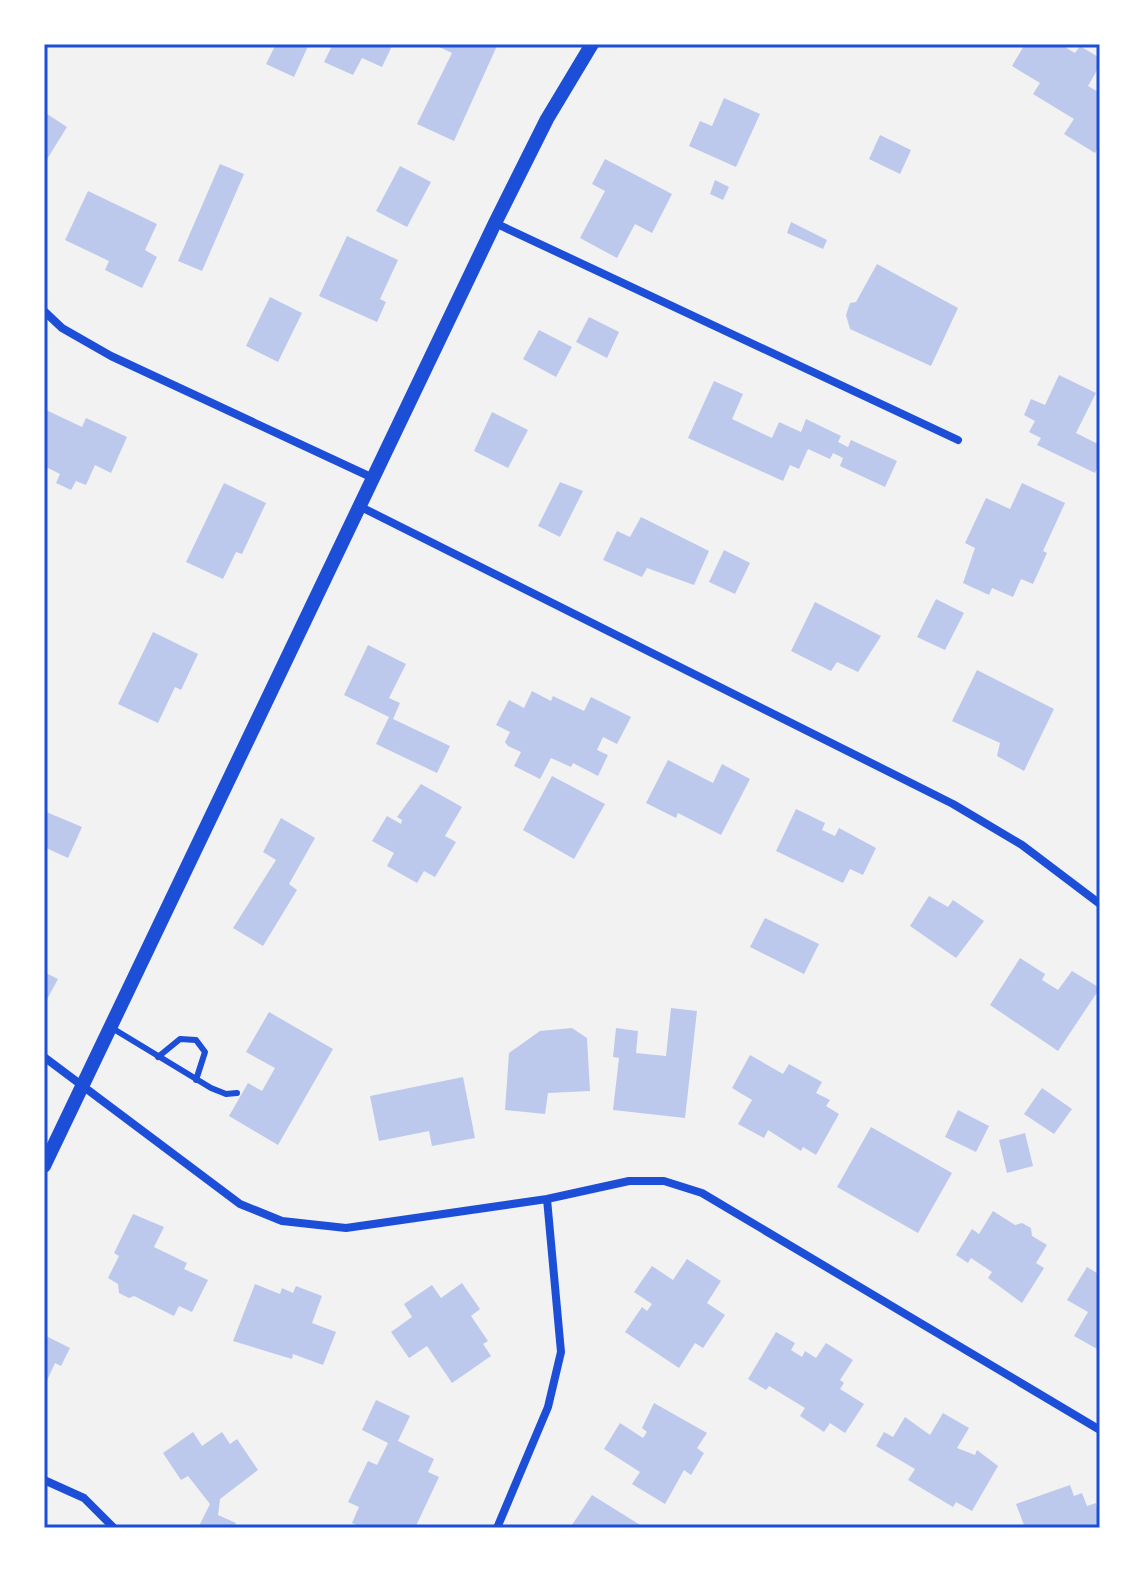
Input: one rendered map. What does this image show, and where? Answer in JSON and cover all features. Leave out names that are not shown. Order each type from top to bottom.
[{"type":"street","points":[[44,1166],[495,223],[547,119],[592,44]]},
{"type":"street","points":[[495,223],[958,440]]},
{"type":"street","points":[[44,311],[62,328],[111,356],[373,478]]},
{"type":"street","points":[[359,506],[953,804],[1022,845],[1100,904]]},
{"type":"street","points":[[44,1057],[240,1204],[282,1221],[346,1228],[547,1199],[629,1181],[664,1181],[702,1193],[1100,1430]]},
{"type":"street","points":[[497,1528],[548,1407],[561,1352],[547,1199]]},
{"type":"street","points":[[44,1480],[84,1498],[113,1527]]},
{"type":"lane","points":[[109,1027],[196,1080],[226,1094],[237,1093]]},
{"type":"lane","points":[[158,1057],[180,1039],[196,1040],[205,1052],[196,1080]]},
{"type":"building","points":[[276,44],[309,44],[294,77],[266,64]]},
{"type":"building","points":[[333,44],[393,44],[382,67],[362,58],[353,75],[324,62]]},
{"type":"building","points":[[433,44],[494,44],[496,48],[454,141],[417,124],[452,53]]},
{"type":"building","points":[[1025,44],[1060,44],[1075,53],[1080,46],[1100,58],[1100,65],[1088,86],[1100,93],[1100,145],[1095,153],[1064,134],[1074,119],[1033,94],[1040,83],[1012,66]]},
{"type":"building","points":[[724,98],[760,114],[736,167],[689,146],[700,121],[712,126]]},
{"type":"building","points":[[44,112],[67,127],[44,164]]},
{"type":"building","points":[[880,135],[911,150],[900,174],[869,159]]},
{"type":"building","points":[[605,159],[672,194],[652,233],[635,224],[617,258],[580,238],[605,191],[592,184]]},
{"type":"building","points":[[220,164],[244,174],[202,271],[178,261]]},
{"type":"building","points":[[400,166],[431,182],[407,227],[376,211]]},
{"type":"building","points":[[715,180],[729,187],[723,200],[710,194]]},
{"type":"building","points":[[88,191],[157,224],[145,250],[157,257],[142,288],[105,270],[109,261],[65,240]]},
{"type":"building","points":[[791,222],[827,240],[823,249],[787,233]]},
{"type":"building","points":[[347,236],[398,260],[380,299],[386,302],[377,322],[319,296]]},
{"type":"building","points":[[877,264],[958,308],[931,366],[850,329],[846,315],[850,303],[856,302]]},
{"type":"building","points":[[270,297],[302,313],[278,362],[246,346]]},
{"type":"building","points":[[589,317],[619,332],[607,358],[576,342]]},
{"type":"building","points":[[539,330],[572,347],[556,377],[523,359]]},
{"type":"building","points":[[1059,375],[1096,393],[1076,433],[1100,445],[1100,462],[1095,473],[1037,445],[1041,438],[1029,432],[1035,421],[1024,415],[1031,399],[1045,405]]},
{"type":"building","points":[[714,381],[743,394],[732,419],[772,438],[779,422],[801,432],[806,419],[841,436],[838,442],[848,447],[851,440],[897,461],[885,487],[840,466],[843,458],[833,453],[830,459],[808,449],[799,469],[790,465],[783,481],[688,438]]},
{"type":"building","points":[[44,409],[82,427],[86,418],[127,437],[111,473],[95,465],[86,485],[76,481],[71,490],[56,483],[60,474],[44,466]]},
{"type":"building","points":[[492,412],[528,430],[508,468],[474,451]]},
{"type":"building","points":[[560,482],[583,491],[560,537],[538,526]]},
{"type":"building","points":[[224,483],[266,503],[242,554],[236,552],[223,579],[186,562]]},
{"type":"building","points":[[1022,483],[1065,503],[1043,551],[1047,553],[1033,584],[1021,579],[1013,597],[992,588],[989,595],[963,583],[975,548],[965,543],[986,498],[1010,509]]},
{"type":"building","points":[[641,517],[709,551],[694,585],[647,568],[642,577],[603,560],[617,531],[630,537]]},
{"type":"building","points":[[724,550],[750,563],[735,594],[709,582]]},
{"type":"building","points":[[936,599],[964,613],[945,650],[917,637]]},
{"type":"building","points":[[815,602],[881,636],[858,672],[837,662],[831,671],[791,651]]},
{"type":"building","points":[[153,632],[198,654],[181,690],[175,687],[158,723],[118,704]]},
{"type":"building","points":[[368,645],[406,664],[389,698],[400,703],[393,719],[450,746],[437,773],[376,744],[389,717],[344,695]]},
{"type":"building","points":[[977,670],[1054,709],[1024,771],[997,756],[1000,743],[952,721]]},
{"type":"building","points":[[532,691],[551,701],[553,696],[584,711],[591,697],[631,717],[617,744],[603,737],[597,750],[608,755],[598,776],[573,763],[571,767],[551,758],[540,779],[514,766],[521,752],[505,742],[510,732],[496,725],[509,700],[524,708]]},
{"type":"building","points":[[668,760],[713,783],[722,764],[750,779],[721,835],[678,813],[676,818],[646,803]]},
{"type":"building","points":[[552,776],[605,804],[574,859],[523,830]]},
{"type":"building","points":[[421,784],[462,807],[445,836],[456,842],[435,877],[424,871],[417,883],[387,866],[394,853],[372,841],[387,816],[401,824],[402,820],[397,817]]},
{"type":"building","points":[[796,809],[825,823],[822,830],[835,836],[839,828],[876,848],[863,875],[850,869],[843,883],[776,851]]},
{"type":"building","points":[[44,811],[82,827],[68,858],[44,847]]},
{"type":"building","points":[[281,818],[315,838],[289,884],[297,890],[263,946],[233,928],[276,860],[263,852]]},
{"type":"building","points":[[929,896],[948,907],[953,900],[984,921],[956,958],[910,926]]},
{"type":"building","points":[[765,918],[819,944],[804,974],[750,947]]},
{"type":"building","points":[[1020,958],[1045,974],[1042,980],[1058,990],[1072,971],[1100,988],[1058,1051],[990,1005]]},
{"type":"building","points":[[44,972],[58,979],[44,1005]]},
{"type":"building","points":[[671,1008],[697,1011],[685,1118],[613,1110],[619,1058],[613,1057],[616,1028],[638,1031],[636,1053],[666,1056]]},
{"type":"building","points":[[269,1012],[333,1049],[278,1145],[229,1116],[248,1083],[262,1091],[275,1068],[246,1052]]},
{"type":"building","points":[[572,1028],[587,1038],[590,1091],[548,1093],[545,1114],[505,1110],[509,1053],[540,1031]]},
{"type":"building","points":[[750,1055],[783,1074],[789,1064],[822,1082],[816,1093],[830,1100],[826,1106],[839,1114],[816,1155],[803,1147],[801,1151],[768,1130],[764,1138],[738,1124],[752,1100],[732,1088]]},
{"type":"building","points":[[463,1077],[475,1138],[432,1146],[429,1131],[379,1141],[370,1096]]},
{"type":"building","points":[[1042,1088],[1072,1109],[1054,1134],[1024,1114]]},
{"type":"building","points":[[958,1110],[989,1126],[976,1152],[945,1137]]},
{"type":"building","points":[[871,1127],[952,1173],[918,1233],[837,1187]]},
{"type":"building","points":[[1025,1133],[1033,1166],[1007,1173],[999,1140]]},
{"type":"building","points":[[993,1211],[1015,1225],[1022,1223],[1031,1228],[1032,1236],[1047,1245],[1036,1263],[1044,1268],[1022,1303],[988,1278],[992,1272],[971,1258],[968,1263],[956,1255],[972,1229],[979,1234]]},
{"type":"building","points":[[133,1214],[164,1227],[154,1247],[187,1263],[184,1269],[208,1280],[192,1312],[179,1306],[174,1316],[134,1296],[129,1298],[119,1293],[118,1284],[108,1278],[119,1256],[114,1253]]},
{"type":"building","points":[[687,1259],[721,1281],[707,1303],[725,1315],[703,1348],[695,1343],[679,1368],[625,1332],[642,1307],[647,1311],[652,1304],[634,1292],[652,1266],[673,1280]]},
{"type":"building","points":[[1087,1267],[1100,1275],[1099,1350],[1074,1336],[1088,1312],[1067,1300]]},
{"type":"building","points":[[462,1283],[480,1309],[471,1316],[488,1341],[483,1344],[491,1356],[452,1383],[427,1346],[409,1358],[391,1332],[412,1317],[404,1304],[432,1285],[441,1298]]},
{"type":"building","points":[[255,1284],[280,1294],[282,1288],[293,1293],[296,1286],[322,1296],[312,1323],[336,1332],[323,1365],[293,1354],[292,1359],[233,1341]]},
{"type":"building","points":[[776,1332],[795,1343],[791,1350],[802,1357],[805,1351],[816,1358],[826,1343],[853,1360],[840,1380],[844,1383],[840,1389],[864,1404],[845,1433],[830,1423],[824,1432],[800,1416],[805,1408],[769,1386],[766,1390],[748,1379]]},
{"type":"building","points":[[44,1335],[70,1348],[61,1366],[55,1363],[44,1387]]},
{"type":"building","points":[[376,1400],[410,1416],[398,1441],[434,1459],[428,1472],[439,1477],[415,1528],[364,1528],[352,1523],[359,1507],[348,1502],[368,1461],[377,1465],[388,1443],[362,1430]]},
{"type":"building","points":[[654,1403],[707,1433],[697,1448],[704,1453],[691,1475],[684,1470],[665,1504],[632,1484],[640,1472],[604,1449],[620,1423],[643,1438],[647,1432],[642,1428]]},
{"type":"building","points":[[943,1413],[969,1428],[957,1448],[975,1455],[977,1450],[998,1466],[972,1511],[956,1502],[953,1507],[908,1480],[915,1469],[876,1446],[884,1432],[893,1437],[905,1417],[930,1435]]},
{"type":"building","points":[[193,1432],[202,1446],[222,1432],[230,1444],[237,1439],[258,1470],[220,1499],[218,1515],[236,1523],[233,1528],[198,1528],[210,1504],[188,1476],[181,1480],[163,1453]]},
{"type":"building","points":[[1070,1485],[1074,1496],[1082,1493],[1087,1506],[1096,1503],[1100,1525],[1091,1528],[1018,1528],[1024,1525],[1016,1504]]},
{"type":"building","points":[[592,1495],[645,1528],[570,1528]]}]
